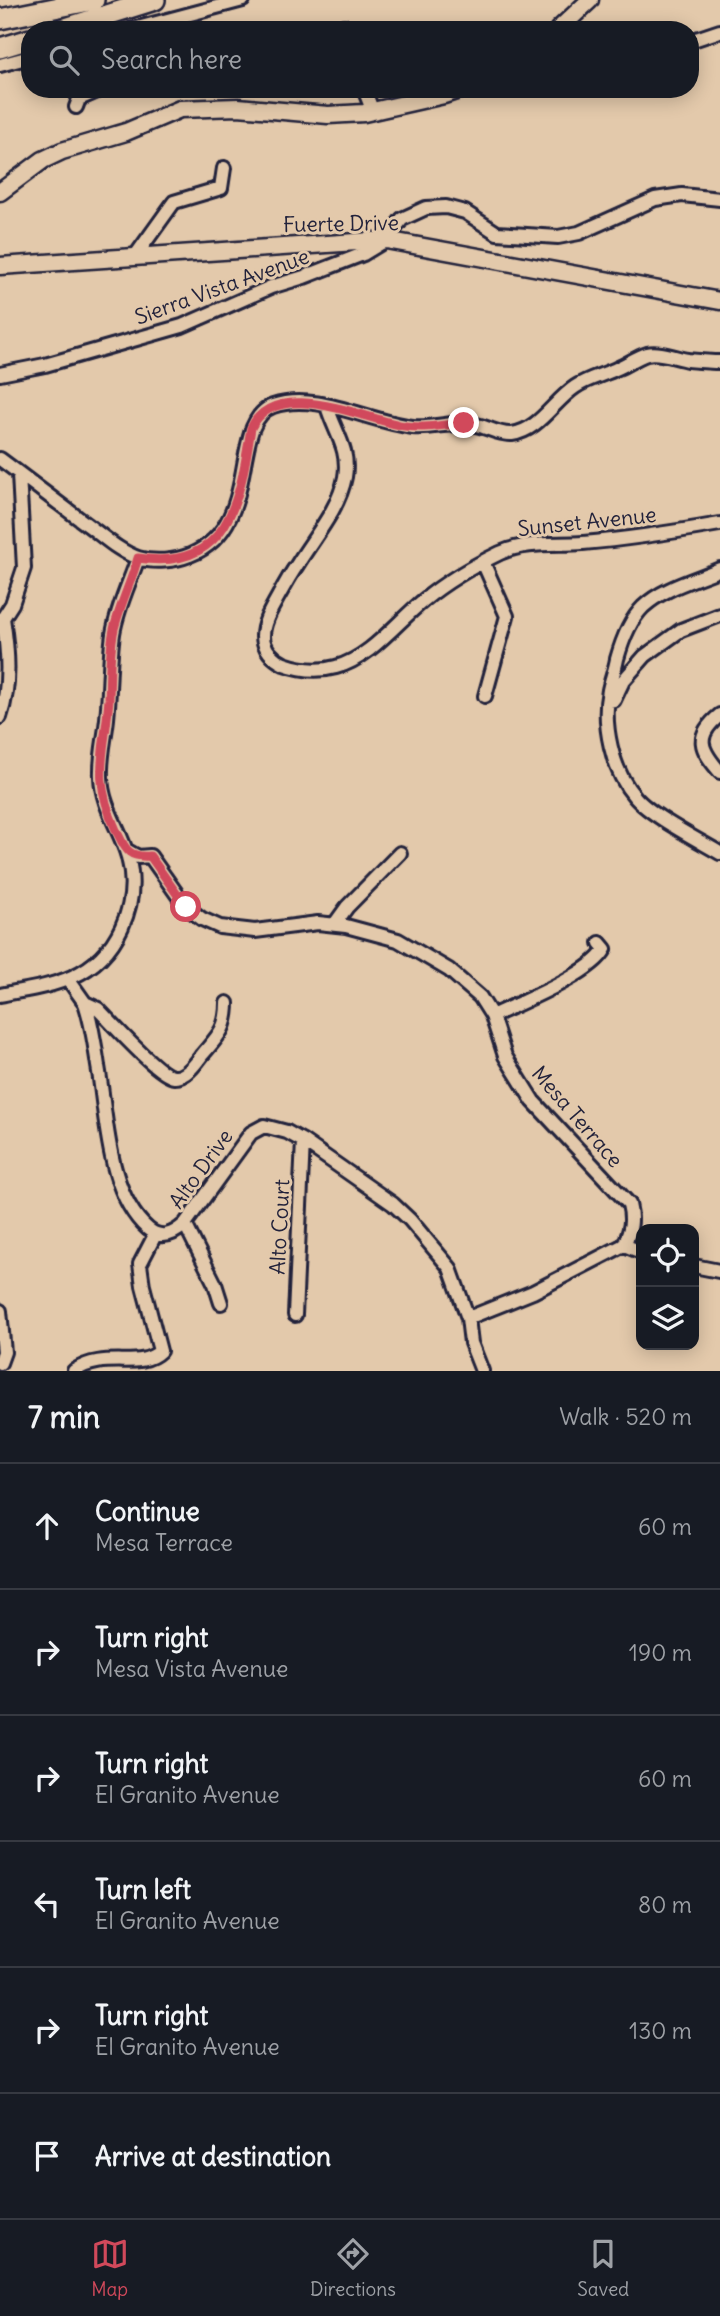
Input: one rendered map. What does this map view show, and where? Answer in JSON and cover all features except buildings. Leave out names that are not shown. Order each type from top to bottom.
[{"type":"highway","points":[[0,22],[94,0]]},
{"type":"highway","points":[[88,21],[155,0]]},
{"type":"highway","points":[[0,48],[21,42]]},
{"type":"main road","points":[[568,21],[590,0]]},
{"type":"main road","points":[[0,192],[43,160],[62,151],[126,132],[180,109],[238,107],[328,115],[373,112],[427,98]]},
{"type":"main road","name":"Fuerte Drive","points":[[0,266],[386,240],[720,301]]},
{"type":"street","points":[[164,21],[243,0]]},
{"type":"street","points":[[699,38],[720,31]]},
{"type":"street","points":[[0,65],[21,59]]},
{"type":"street","points":[[76,107],[81,98]]},
{"type":"street","points":[[367,98],[373,112]]},
{"type":"street","points":[[136,255],[174,202],[221,188],[224,168]]},
{"type":"street","name":"Sierra Vista Avenue","points":[[0,374],[46,365],[182,326],[271,287],[363,254],[386,240],[396,225],[410,214],[436,206],[465,212],[497,233],[558,237],[579,233],[655,199],[682,195],[720,199]]},
{"type":"street","points":[[0,459],[115,545],[138,558],[168,561],[186,557],[206,547],[222,532],[235,507],[251,428],[260,413],[276,405],[288,403],[327,406],[403,425],[422,427],[464,423],[501,433],[513,433],[533,424],[575,386],[616,370],[644,355],[651,353],[687,360],[720,362]]},
{"type":"street","name":"Sunset Avenue","points":[[327,406],[343,443],[345,478],[334,506],[296,565],[267,618],[263,638],[277,661],[292,667],[315,671],[345,665],[363,654],[424,600],[457,576],[513,548],[541,543],[580,543],[658,536],[720,524]]},
{"type":"street","points":[[0,717],[8,684],[7,643],[1,619],[12,604],[24,568],[19,474]]},
{"type":"street","points":[[0,995],[68,979],[82,972],[100,959],[114,942],[130,905],[132,884],[126,850],[106,808],[100,766],[108,710],[113,632],[138,558]]},
{"type":"street","points":[[483,562],[508,615],[485,696]]},
{"type":"street","points":[[720,569],[656,597],[642,608],[632,620],[620,649],[608,701],[608,734],[627,788],[646,806],[720,853]]},
{"type":"street","points":[[608,701],[614,700],[623,681],[645,656],[681,630],[720,615]]},
{"type":"street","points":[[720,715],[703,734],[702,744],[706,756],[720,772]]},
{"type":"street","name":"Mesa Terrace","points":[[126,850],[138,857],[150,856],[186,907],[202,919],[220,927],[255,931],[318,923],[334,925],[398,940],[449,970],[480,997],[492,1016],[505,1056],[533,1101],[629,1204],[631,1231],[624,1245]]},
{"type":"street","points":[[334,925],[347,907],[400,853]]},
{"type":"street","points":[[492,1016],[571,977],[601,956],[605,949],[600,943]]},
{"type":"street","points":[[68,979],[85,1003],[99,1066],[116,1172],[133,1214],[155,1235],[140,1264],[160,1351],[145,1364],[106,1361],[86,1364],[74,1371]]},
{"type":"street","points":[[85,1003],[98,1009],[158,1070],[172,1077],[182,1076],[193,1066],[221,1031],[227,1019],[227,1003]]},
{"type":"street","name":"Alto Drive","points":[[155,1235],[167,1236],[185,1224],[251,1133],[264,1126],[287,1132],[393,1204],[450,1268],[468,1318],[471,1343],[482,1371]]},
{"type":"street","name":"Alto Court","points":[[295,1315],[303,1141]]},
{"type":"street","points":[[185,1224],[215,1284],[221,1303]]},
{"type":"street","points":[[468,1318],[533,1292],[624,1245],[636,1250]]},
{"type":"street","points":[[699,1267],[719,1271]]},
{"type":"street","points":[[0,1311],[4,1352],[0,1363]]},
{"type":"route","points":[[186,907],[150,856],[138,857],[126,850],[106,808],[101,780],[100,766],[106,732],[113,632],[138,558],[168,561],[186,557],[206,547],[222,532],[235,507],[251,428],[256,418],[266,409],[276,405],[301,403],[327,406],[403,425],[422,427],[464,423]]}]
